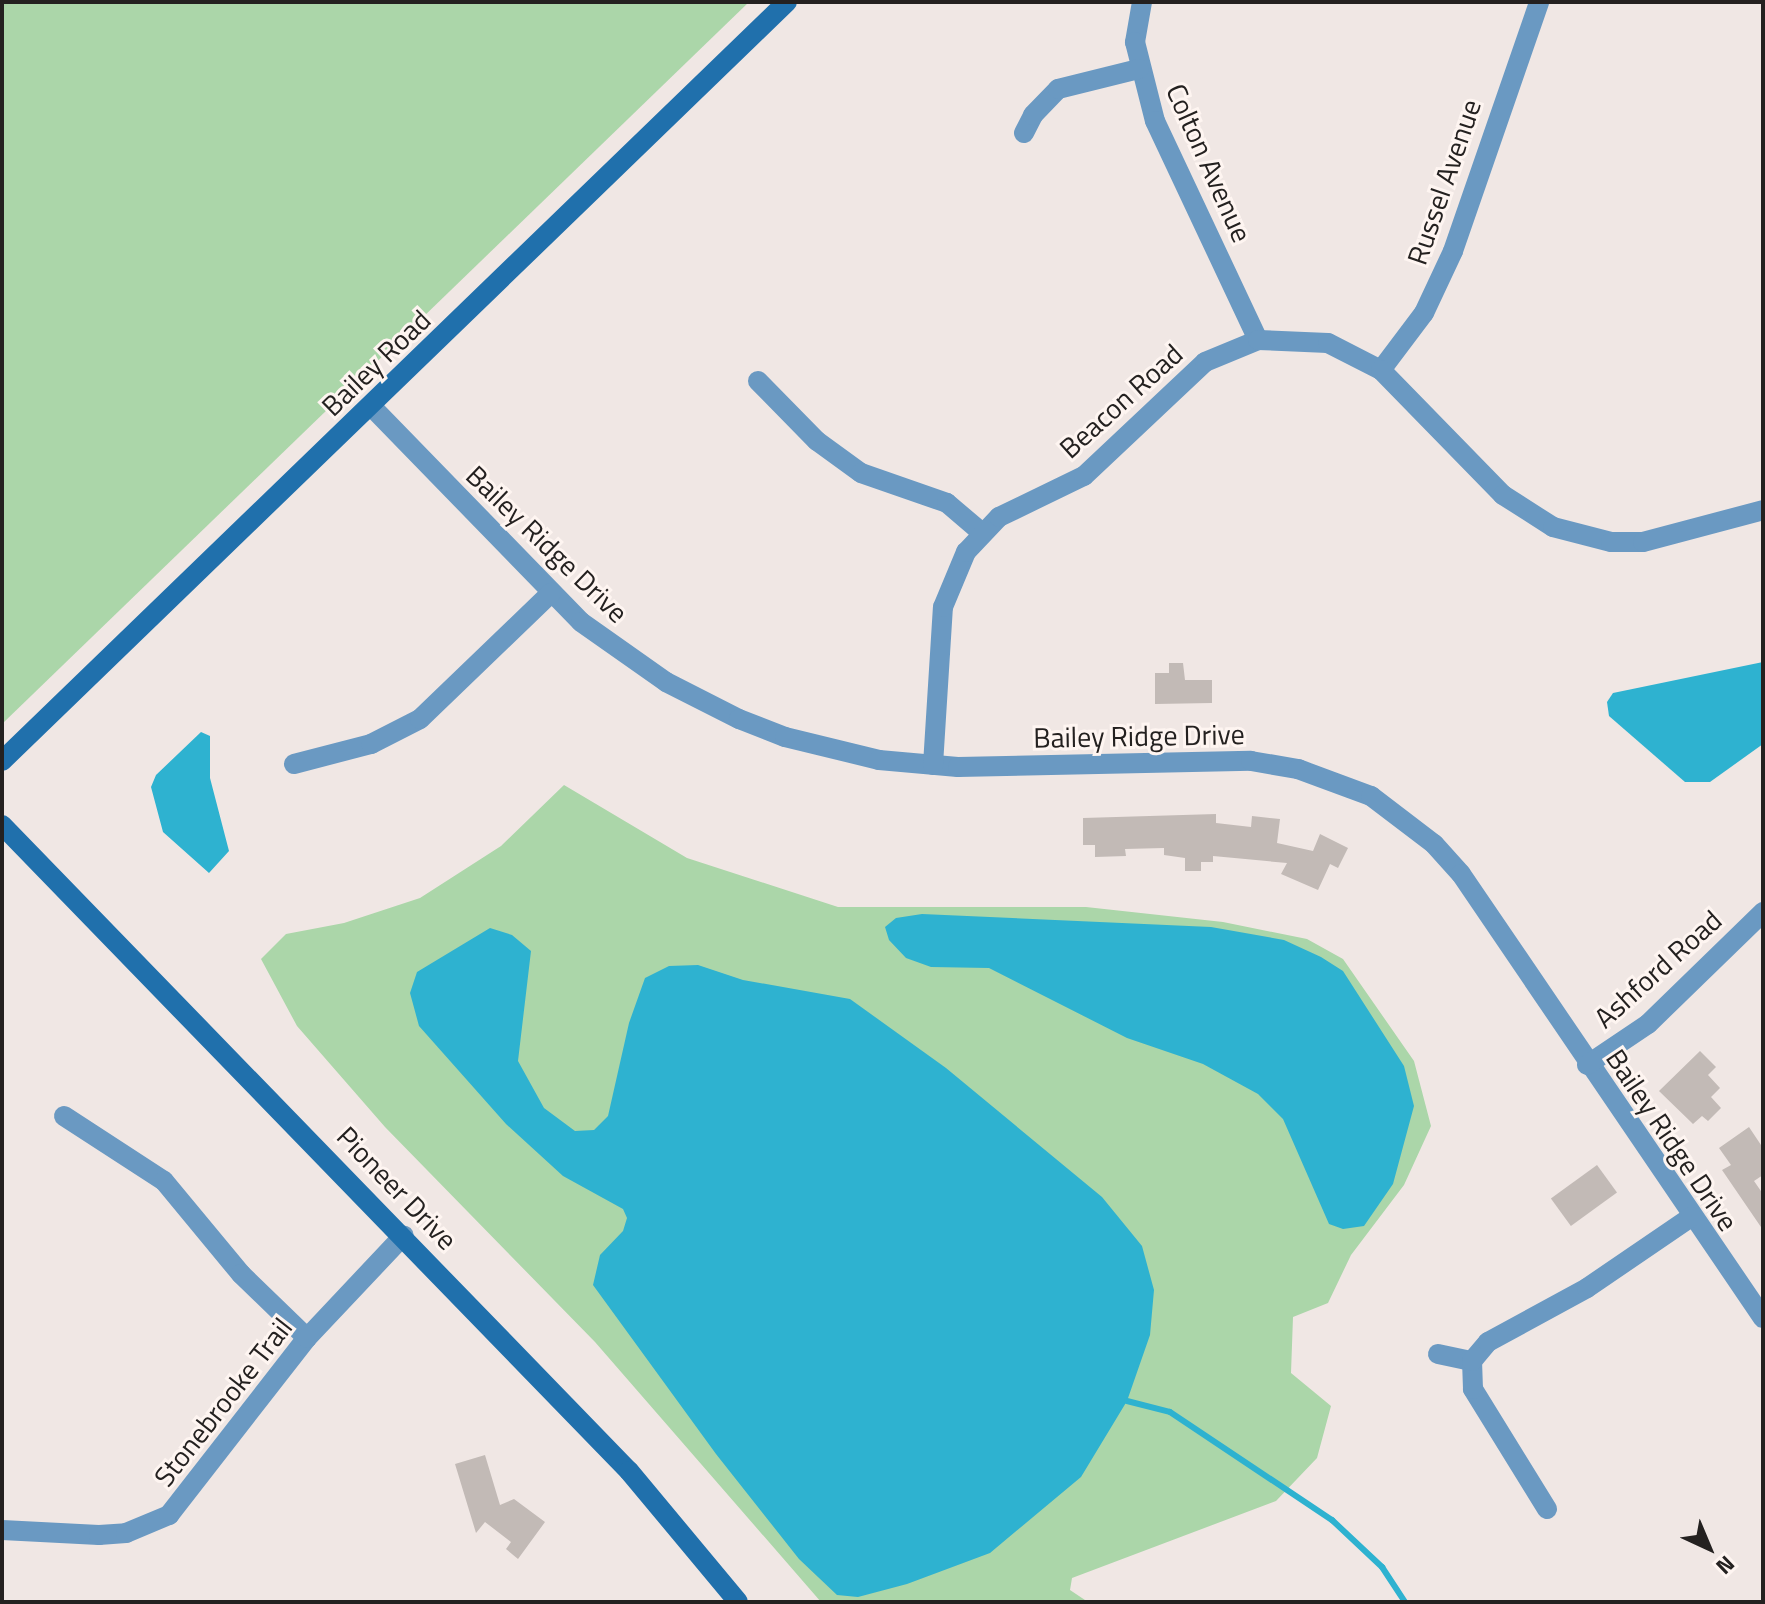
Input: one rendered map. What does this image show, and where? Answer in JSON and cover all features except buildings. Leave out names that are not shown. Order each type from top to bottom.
[{"type":"main road","name":"Bailey Road","points":[[2,761],[787,2]]},
{"type":"main road","name":"Pioneer Drive","points":[[2,825],[404,1235],[629,1471],[738,1602]]},
{"type":"street","name":"Colton Avenue","points":[[1142,2],[1135,42],[1139,69],[1155,121],[1258,340]]},
{"type":"street","name":"Russel Avenue","points":[[1381,370],[1424,313],[1453,251],[1539,2]]},
{"type":"street","points":[[1024,133],[1033,115],[1058,89],[1139,69]]},
{"type":"street","name":"Beacon Road","points":[[933,765],[946,591],[981,532],[999,517],[1084,476],[1197,369],[1258,340],[1328,343],[1381,370],[1503,495],[1553,527],[1611,542],[1643,542],[1763,510]]},
{"type":"street","points":[[758,381],[849,465],[947,503],[981,532]]},
{"type":"street","name":"Bailey Ridge Drive","points":[[371,406],[551,593],[624,655],[739,719],[835,750],[933,765],[1251,761],[1298,769],[1371,796],[1434,844],[1461,874],[1587,1065],[1763,1318]]},
{"type":"street","points":[[294,764],[371,744],[420,719],[551,593]]},
{"type":"street","name":"Ashford Road","points":[[1587,1065],[1648,1024],[1763,912]]},
{"type":"street","points":[[64,1116],[164,1181],[241,1274],[307,1338]]},
{"type":"street","points":[[1547,1509],[1473,1389],[1472,1361],[1488,1342],[1587,1288],[1691,1217]]},
{"type":"street","name":"Stonebrooke Trail","points":[[2,1530],[99,1535],[126,1533],[169,1515],[307,1338],[404,1235]]},
{"type":"street","points":[[1438,1354],[1472,1361]]},
{"type":"green space","points":[[2,2],[749,2],[2,724]]},
{"type":"green space","points":[[564,785],[687,858],[838,907],[1086,907],[1223,922],[1307,939],[1343,959],[1414,1061],[1431,1126],[1404,1185],[1351,1255],[1328,1303],[1293,1317],[1291,1373],[1331,1406],[1317,1458],[1276,1501],[1072,1578],[1070,1590],[1088,1602],[821,1602],[595,1342],[385,1127],[297,1026],[261,959],[286,934],[344,923],[420,898],[501,846]]},
{"type":"water","points":[[1763,662],[1763,744],[1710,782],[1685,782],[1609,716],[1607,702],[1613,693]]},
{"type":"water","points":[[201,732],[210,736],[210,778],[229,851],[209,873],[163,832],[151,787],[156,775]]},
{"type":"water","points":[[922,914],[1211,927],[1284,940],[1321,957],[1343,971],[1404,1066],[1414,1106],[1393,1184],[1364,1226],[1343,1229],[1329,1224],[1283,1119],[1258,1094],[1203,1064],[1127,1038],[989,968],[931,967],[906,958],[889,940],[885,927],[896,918]]},
{"type":"water","points":[[490,928],[512,935],[531,951],[518,1061],[544,1108],[575,1131],[594,1130],[608,1116],[629,1023],[645,978],[669,966],[698,965],[743,980],[850,999],[946,1068],[1102,1197],[1142,1246],[1154,1290],[1150,1335],[1127,1401],[1081,1477],[990,1553],[907,1584],[858,1597],[837,1595],[799,1559],[716,1454],[593,1285],[600,1255],[623,1231],[627,1218],[623,1209],[563,1176],[506,1124],[419,1026],[410,993],[417,972]]},
{"type":"waterway","points":[[1127,1401],[1170,1412],[1332,1520],[1382,1567],[1405,1602]]}]
